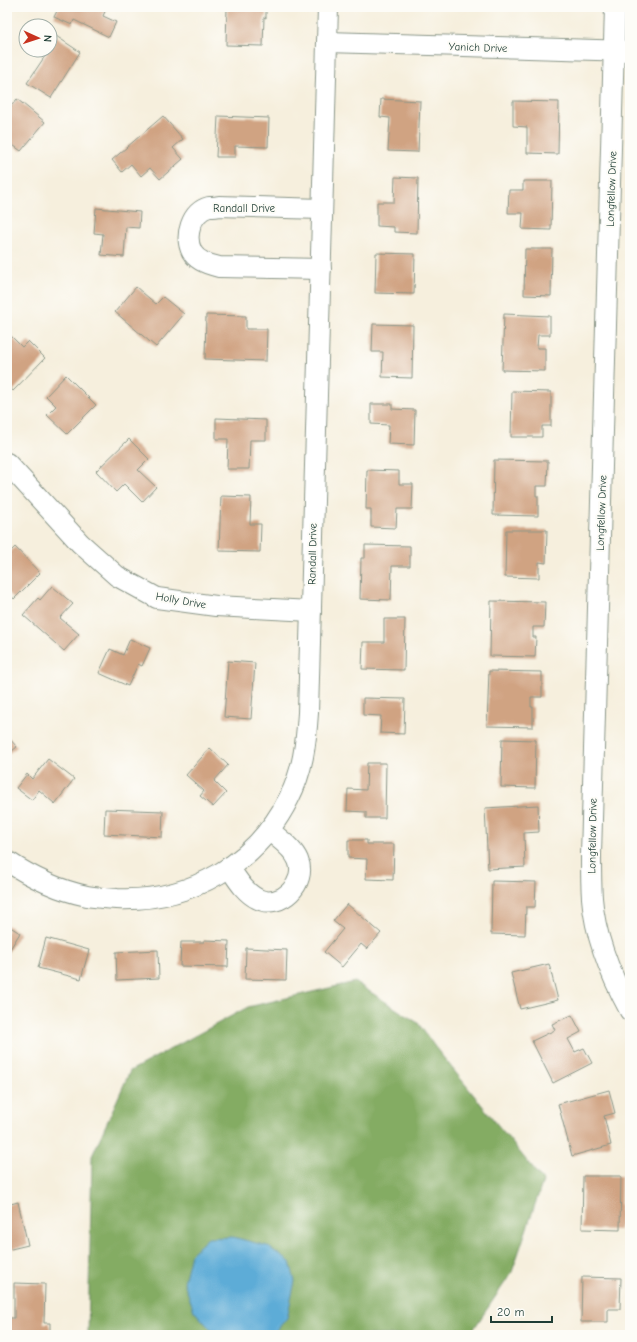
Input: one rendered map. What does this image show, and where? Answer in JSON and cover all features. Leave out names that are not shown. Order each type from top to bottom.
[{"type":"street","name":"Randall Drive","points":[[7,861],[36,878],[70,892],[88,896],[124,899],[166,895],[202,883],[230,868],[259,842],[280,814],[290,797],[302,765],[307,741],[328,7]]},
{"type":"street","name":"Longfellow Drive","points":[[615,7],[622,51],[591,855],[592,898],[598,935],[613,977],[630,1011]]},
{"type":"street","name":"Yanich Drive","points":[[327,42],[622,51]]},
{"type":"street","name":"Randall Drive","points":[[321,269],[219,267],[210,265],[192,253],[189,242],[189,233],[192,222],[197,215],[208,208],[219,206],[322,209]]},
{"type":"street","name":"Holly Drive","points":[[7,463],[80,543],[117,576],[157,598],[216,606],[311,611]]},
{"type":"street","points":[[230,868],[244,889],[252,896],[260,900],[270,902],[277,901],[293,891],[298,882],[300,871],[299,862],[294,852],[268,830]]},
{"type":"green space","points":[[355,982],[418,1023],[435,1047],[543,1181],[512,1272],[471,1335],[88,1335],[92,1156],[130,1071],[248,1007]]},
{"type":"water","points":[[233,1237],[267,1246],[290,1262],[295,1281],[287,1318],[275,1332],[241,1335],[212,1331],[194,1311],[184,1282],[191,1254],[208,1238]]},
{"type":"building","points":[[59,7],[107,7],[103,16],[116,22],[109,37],[74,20],[72,25],[54,17]]},
{"type":"building","points":[[227,7],[266,7],[266,18],[264,17],[263,46],[226,45]]},
{"type":"building","points":[[58,37],[80,52],[51,98],[27,83],[44,58],[58,58]]},
{"type":"building","points":[[17,99],[45,122],[21,151],[10,143],[7,147],[7,111]]},
{"type":"building","points":[[381,99],[420,101],[418,152],[388,151],[390,118],[380,117]]},
{"type":"building","points":[[513,101],[559,102],[558,154],[527,153],[527,127],[513,126]]},
{"type":"building","points":[[163,116],[183,139],[173,148],[183,159],[160,179],[150,168],[141,176],[131,164],[122,172],[112,160]]},
{"type":"building","points":[[218,116],[269,118],[268,147],[235,146],[235,157],[216,157]]},
{"type":"building","points":[[395,177],[418,178],[417,233],[394,232],[394,227],[377,226],[377,202],[394,202]]},
{"type":"building","points":[[523,181],[552,181],[551,230],[522,229],[523,213],[508,213],[509,190],[523,190]]},
{"type":"building","points":[[96,208],[140,212],[139,228],[126,227],[124,257],[101,255],[103,234],[94,233]]},
{"type":"building","points":[[525,249],[552,249],[551,296],[524,295]]},
{"type":"building","points":[[376,253],[415,254],[414,294],[375,293]]},
{"type":"building","points":[[136,287],[156,304],[163,297],[184,314],[156,347],[115,312]]},
{"type":"building","points":[[504,314],[550,316],[550,335],[538,335],[537,348],[545,348],[545,371],[502,370]]},
{"type":"building","points":[[206,315],[246,316],[246,329],[267,329],[266,361],[205,359]]},
{"type":"building","points":[[373,324],[413,325],[412,378],[382,377],[383,352],[372,352]]},
{"type":"building","points":[[7,332],[22,347],[28,341],[45,358],[13,391],[7,385]]},
{"type":"building","points":[[66,375],[96,405],[67,434],[47,415],[56,406],[46,396]]},
{"type":"building","points":[[512,391],[551,392],[551,426],[542,426],[542,437],[511,437]]},
{"type":"building","points":[[371,404],[392,404],[392,409],[415,410],[414,445],[388,444],[389,425],[371,424]]},
{"type":"building","points":[[216,418],[266,420],[266,440],[250,440],[249,469],[227,469],[228,439],[216,439]]},
{"type":"building","points":[[129,439],[149,459],[138,470],[156,487],[142,502],[124,484],[116,492],[96,471]]},
{"type":"building","points":[[494,460],[548,461],[547,486],[536,486],[536,496],[538,496],[538,516],[493,515]]},
{"type":"building","points":[[367,470],[399,471],[399,484],[413,484],[412,509],[397,509],[396,528],[371,527],[371,509],[366,509]]},
{"type":"building","points":[[221,496],[251,497],[250,524],[261,524],[260,552],[219,551]]},
{"type":"building","points":[[506,530],[547,530],[546,563],[539,562],[539,578],[505,577]]},
{"type":"building","points":[[365,545],[410,546],[410,566],[392,566],[391,600],[360,599],[361,558],[365,558]]},
{"type":"building","points":[[15,547],[40,573],[14,599],[7,591],[7,549],[10,552]]},
{"type":"building","points":[[52,586],[73,604],[60,618],[79,634],[64,651],[23,615],[38,598],[40,600]]},
{"type":"building","points":[[491,601],[545,602],[544,627],[533,627],[533,637],[536,637],[535,657],[490,656]]},
{"type":"building","points":[[384,619],[405,619],[404,670],[362,669],[363,642],[384,642]]},
{"type":"building","points":[[130,639],[150,648],[142,666],[138,664],[128,686],[99,673],[110,649],[123,655]]},
{"type":"building","points":[[228,661],[255,663],[251,719],[224,717]]},
{"type":"building","points":[[489,671],[542,672],[542,697],[531,697],[531,707],[533,707],[533,727],[487,726]]},
{"type":"building","points":[[363,698],[405,699],[404,734],[380,733],[381,716],[363,715]]},
{"type":"building","points":[[7,736],[17,747],[7,755]]},
{"type":"building","points":[[502,739],[536,740],[535,788],[501,787]]},
{"type":"building","points":[[210,748],[228,765],[214,781],[226,793],[213,807],[200,796],[204,791],[186,775]]},
{"type":"building","points":[[48,759],[74,779],[55,804],[39,790],[32,800],[16,788],[27,774],[32,779]]},
{"type":"building","points":[[367,763],[386,763],[385,818],[366,818],[366,812],[347,811],[348,789],[366,790]]},
{"type":"building","points":[[538,805],[539,832],[524,833],[525,867],[488,869],[485,808]]},
{"type":"building","points":[[105,809],[163,811],[162,837],[104,834]]},
{"type":"building","points":[[348,840],[367,840],[367,844],[394,844],[393,880],[366,879],[367,859],[348,858]]},
{"type":"building","points":[[492,881],[536,882],[535,907],[526,907],[525,935],[491,934]]},
{"type":"building","points":[[347,904],[381,933],[367,949],[361,944],[342,967],[324,952],[343,929],[333,921]]},
{"type":"building","points":[[7,925],[20,933],[7,954]]},
{"type":"building","points":[[46,938],[89,950],[81,979],[38,968]]},
{"type":"building","points":[[204,940],[229,941],[228,967],[180,966],[181,942],[204,942]]},
{"type":"building","points":[[246,948],[287,950],[286,980],[245,979]]},
{"type":"building","points":[[158,950],[159,978],[117,980],[116,952]]},
{"type":"building","points":[[549,964],[558,1000],[520,1009],[511,973]]},
{"type":"building","points":[[572,1015],[581,1032],[568,1039],[575,1052],[584,1048],[592,1063],[553,1083],[532,1041],[555,1030],[552,1024]]},
{"type":"building","points":[[609,1090],[615,1113],[604,1116],[611,1145],[572,1156],[558,1104]]},
{"type":"building","points":[[583,1176],[621,1176],[620,1230],[582,1229]]},
{"type":"building","points":[[18,1202],[28,1245],[7,1250],[7,1205]]},
{"type":"building","points":[[582,1277],[621,1278],[620,1309],[608,1309],[608,1322],[581,1322]]},
{"type":"building","points":[[14,1283],[45,1284],[44,1323],[50,1323],[50,1335],[7,1335],[7,1318],[14,1318]]}]
